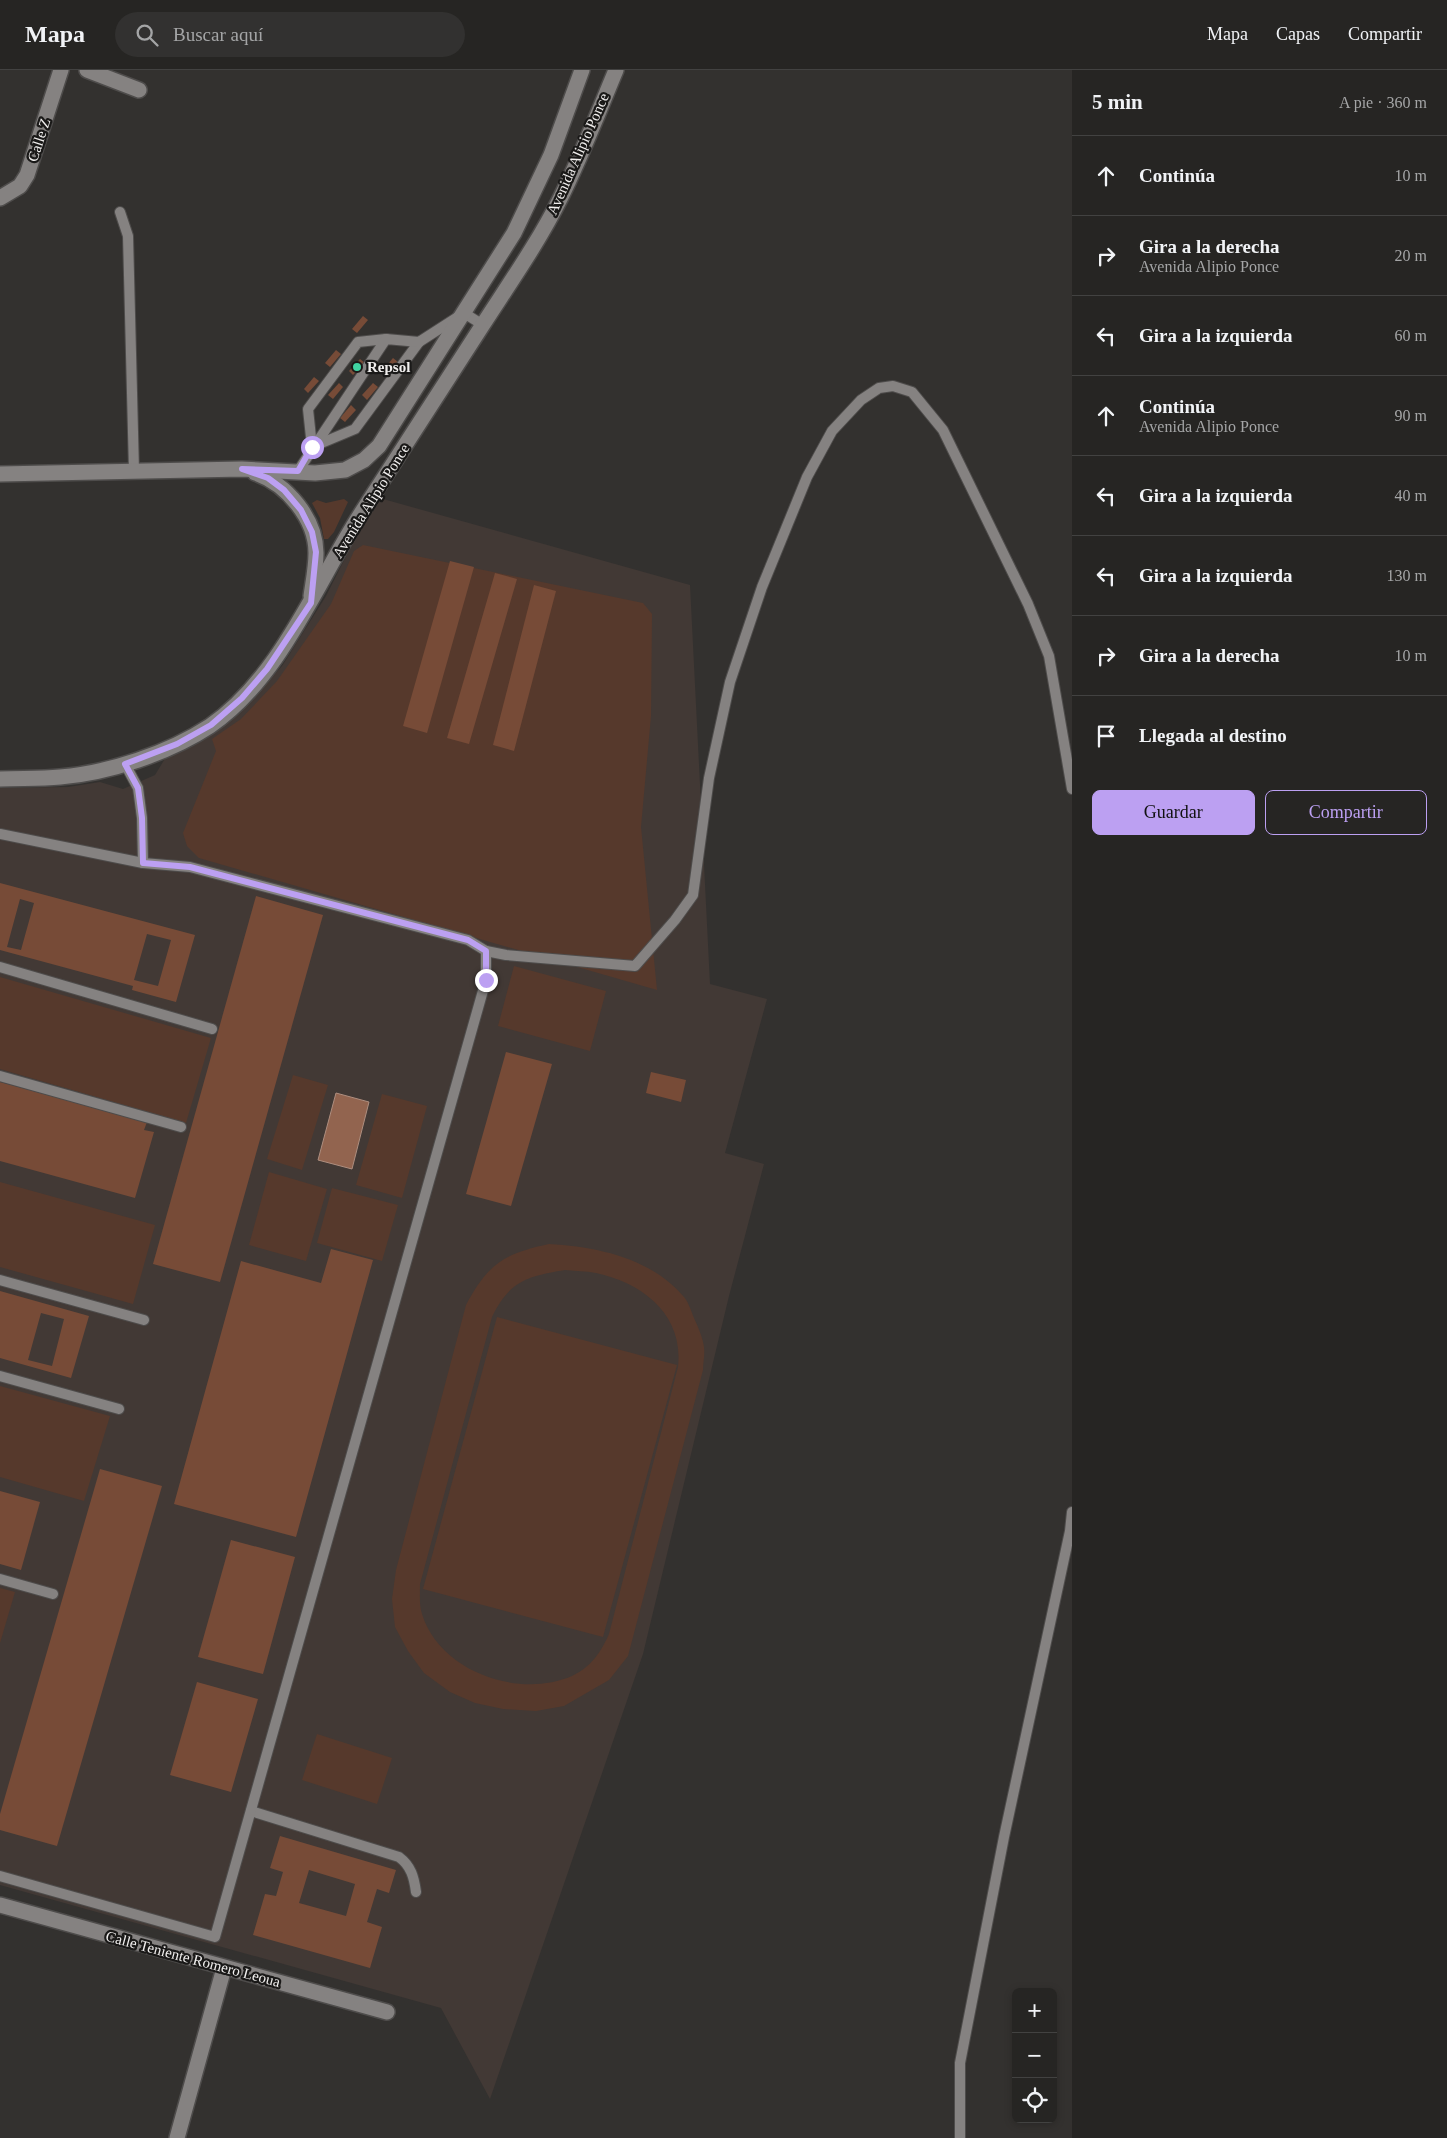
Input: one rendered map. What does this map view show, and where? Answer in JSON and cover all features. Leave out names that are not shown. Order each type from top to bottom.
[{"type":"main road","name":"Calle Z","points":[[0,198],[20,186],[27,175],[61,70]]},
{"type":"main road","points":[[87,70],[139,90]]},
{"type":"main road","name":"Avenida Alipio Ponce","points":[[0,474],[242,469],[315,473],[345,470],[364,460],[379,446],[514,233],[551,155],[582,70]]},
{"type":"main road","name":"Avenida Alipio Ponce","points":[[0,779],[61,777],[103,771],[125,764],[177,744],[211,725],[242,698],[267,669],[311,603],[358,518],[521,268],[561,198],[616,70]]},
{"type":"main road","points":[[242,469],[268,478],[284,490],[301,510],[312,532],[316,552],[311,603]]},
{"type":"main road","name":"Calle Teniente Romero Leoua","points":[[0,1905],[387,2012]]},
{"type":"main road","points":[[177,2138],[224,1968]]},
{"type":"lane","points":[[120,212],[128,236],[134,471]]},
{"type":"lane","points":[[312,447],[355,430],[419,342],[464,313],[483,325]]},
{"type":"lane","points":[[312,447],[308,409],[358,342],[386,339],[419,342]]},
{"type":"lane","points":[[298,471],[312,447],[386,339]]},
{"type":"lane","points":[[0,834],[143,863],[190,867],[468,940],[486,951],[506,955],[635,966],[675,920],[693,895],[708,778],[728,692],[762,587],[807,477],[832,431],[861,400],[879,388],[893,386],[912,392],[943,430],[1028,604],[1049,656],[1072,789]]},
{"type":"lane","points":[[125,764],[138,788],[142,818],[143,863]]},
{"type":"lane","points":[[0,1876],[215,1937],[486,980],[486,951]]},
{"type":"lane","points":[[0,966],[212,1029]]},
{"type":"lane","points":[[0,1076],[181,1127]]},
{"type":"lane","points":[[0,1280],[144,1320]]},
{"type":"lane","points":[[0,1376],[119,1409]]},
{"type":"lane","points":[[960,2138],[960,2063],[1004,1837],[1068,1540],[1072,1512]]},
{"type":"lane","points":[[0,1579],[53,1594]]},
{"type":"lane","points":[[251,1810],[400,1858],[408,1864],[414,1879],[416,1892]]},
{"type":"shaded area","points":[[376,497],[690,585],[710,984],[767,999],[725,1153],[764,1164],[729,1296],[643,1654],[490,2099],[441,2008],[0,1885],[0,788],[68,787],[100,782],[123,789],[155,775],[166,757],[232,720],[282,666],[326,596]]},
{"type":"shaded area","points":[[344,499],[348,502],[334,532],[328,539],[324,539],[320,518],[312,503],[317,500],[326,503]]},
{"type":"shaded area","points":[[363,545],[643,603],[652,614],[651,716],[641,827],[657,990],[199,858],[187,846],[183,833],[216,751],[212,739],[241,719],[277,681],[331,604],[354,551]]},
{"type":"shaded area","points":[[514,966],[606,991],[590,1051],[498,1026]]},
{"type":"shaded area","points":[[0,977],[211,1038],[186,1123],[0,1069]]},
{"type":"shaded area","points":[[293,1075],[328,1085],[302,1170],[267,1159]]},
{"type":"shaded area","points":[[336,1093],[369,1102],[352,1169],[318,1160]]},
{"type":"shaded area","points":[[382,1094],[427,1106],[402,1198],[356,1185]]},
{"type":"shaded area","points":[[269,1172],[327,1189],[306,1261],[249,1245]]},
{"type":"shaded area","points":[[0,1182],[155,1225],[133,1304],[0,1267]]},
{"type":"shaded area","points":[[332,1188],[398,1205],[382,1261],[317,1243]]},
{"type":"shaded area","points":[[549,1244],[586,1248],[622,1257],[656,1273],[671,1284],[686,1299],[701,1336],[704,1353],[703,1370],[628,1656],[609,1680],[564,1706],[536,1711],[503,1709],[475,1703],[450,1692],[424,1673],[408,1651],[395,1627],[392,1599],[396,1570],[466,1305],[482,1280],[498,1263],[508,1257]],"holes":[[[565,1270],[592,1272],[613,1278],[644,1293],[657,1304],[667,1317],[674,1332],[678,1348],[678,1367],[609,1634],[603,1647],[590,1664],[572,1676],[551,1682],[529,1684],[506,1682],[484,1675],[463,1665],[446,1651],[431,1634],[422,1614],[420,1584],[492,1317],[505,1295],[521,1282],[540,1275]]]},
{"type":"shaded area","points":[[497,1317],[677,1365],[603,1637],[423,1589]]},
{"type":"shaded area","points":[[0,1386],[110,1416],[84,1501],[0,1477]]},
{"type":"shaded area","points":[[0,1588],[15,1592],[0,1643]]},
{"type":"shaded area","points":[[317,1734],[392,1758],[377,1804],[302,1780]]},
{"type":"building","points":[[363,316],[368,320],[357,333],[352,329]]},
{"type":"building","points":[[336,350],[341,354],[330,367],[325,363]]},
{"type":"building","points":[[393,358],[398,362],[387,375],[382,371]]},
{"type":"building","name":"Repsol","points":[[360,359],[365,363],[353,375],[349,371]]},
{"type":"building","points":[[314,377],[319,381],[308,393],[304,389]]},
{"type":"building","points":[[339,383],[343,387],[333,399],[328,395]]},
{"type":"building","points":[[373,383],[378,387],[367,400],[362,395]]},
{"type":"building","points":[[351,405],[356,410],[345,422],[340,418]]},
{"type":"building","points":[[450,561],[474,567],[427,733],[403,726]]},
{"type":"building","points":[[495,573],[517,579],[469,744],[447,738]]},
{"type":"building","points":[[534,585],[556,591],[514,751],[493,745]]},
{"type":"building","points":[[0,883],[195,935],[176,1002],[132,990],[133,986],[0,950]],"holes":[[[20,899],[34,903],[21,950],[7,947]],[[147,934],[171,940],[158,986],[134,980]]]},
{"type":"building","points":[[256,896],[323,915],[220,1282],[153,1264]]},
{"type":"building","points":[[506,1052],[552,1064],[511,1206],[466,1194]]},
{"type":"building","points":[[651,1072],[686,1080],[681,1102],[646,1093]]},
{"type":"building","points":[[0,1082],[147,1122],[144,1130],[154,1132],[135,1198],[0,1161]]},
{"type":"building","points":[[331,1249],[373,1260],[296,1537],[174,1504],[241,1261],[321,1283]]},
{"type":"building","points":[[0,1291],[89,1316],[71,1378],[0,1358]],"holes":[[[41,1313],[64,1319],[52,1366],[28,1360]]]},
{"type":"building","points":[[100,1469],[162,1486],[57,1846],[0,1830],[0,1814]]},
{"type":"building","points":[[0,1491],[40,1502],[21,1570],[0,1564]]},
{"type":"building","points":[[231,1540],[295,1557],[263,1674],[198,1657]]},
{"type":"building","points":[[197,1682],[258,1699],[231,1792],[170,1775]]},
{"type":"building","points":[[280,1836],[396,1870],[389,1893],[377,1889],[367,1922],[382,1927],[370,1968],[253,1935],[265,1894],[276,1896],[283,1872],[270,1868]],"holes":[[[309,1870],[355,1884],[346,1916],[299,1903]]]},
{"type":"place","name":"Repsol","points":[[357,367]]},
{"type":"route","points":[[312,447],[298,471],[242,469],[268,478],[284,490],[301,510],[312,532],[316,552],[311,603],[267,669],[242,698],[211,725],[177,744],[125,764],[138,788],[142,818],[143,863],[190,867],[468,940],[486,951],[486,980]]}]
